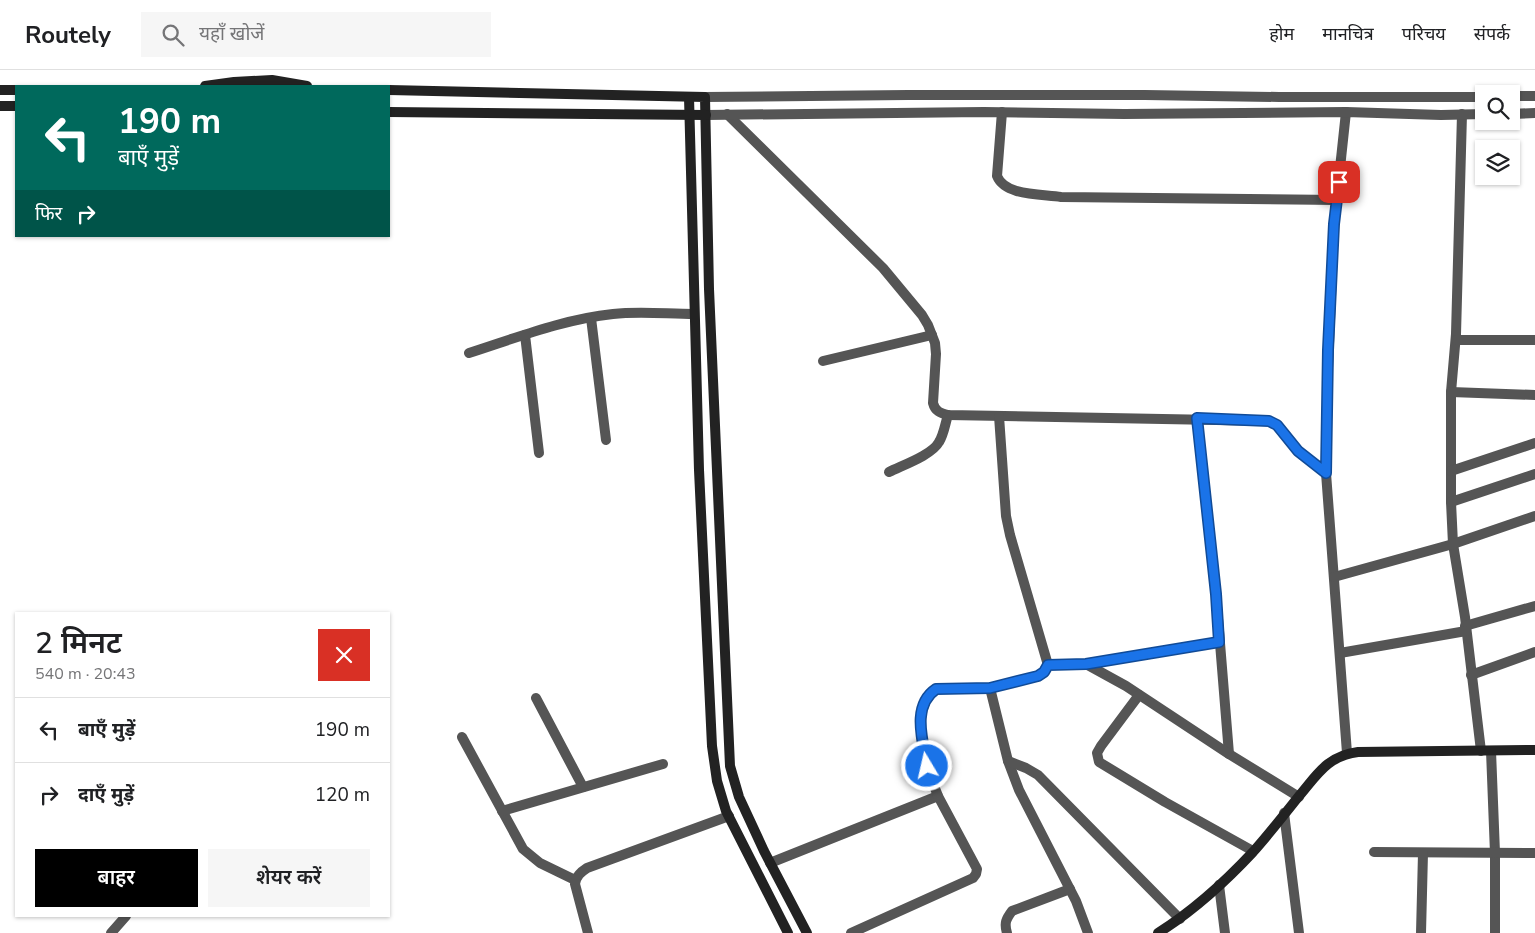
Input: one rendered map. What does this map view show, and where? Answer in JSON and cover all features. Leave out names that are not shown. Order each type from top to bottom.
[{"type":"main road","points":[[212,85],[272,80],[292,85]]},
{"type":"main road","points":[[0,90],[15,90]]},
{"type":"main road","points":[[390,90],[706,97],[709,289],[730,766],[738,797],[770,863],[808,933]]},
{"type":"main road","points":[[689,97],[699,470],[712,746],[716,781],[729,816],[788,933]]},
{"type":"main road","points":[[0,106],[15,106]]},
{"type":"main road","points":[[390,112],[706,115]]},
{"type":"main road","points":[[1158,933],[1180,919],[1219,886],[1253,851],[1318,772],[1335,759],[1348,753],[1535,750]]},
{"type":"street","points":[[706,97],[908,95],[1475,97]]},
{"type":"street","points":[[1520,96],[1535,96]]},
{"type":"street","points":[[706,115],[1002,112],[1475,114]]},
{"type":"street","points":[[1002,112],[997,176],[999,182],[1015,191],[1061,197],[1338,200]]},
{"type":"street","points":[[1346,112],[1334,224],[1328,358],[1326,473],[1348,753]]},
{"type":"street","points":[[1520,114],[1535,113]]},
{"type":"street","points":[[727,114],[892,278],[922,315],[932,335],[936,354],[933,403],[934,408],[940,413],[948,415],[1197,418],[1269,421],[1277,425],[1298,451],[1326,473]]},
{"type":"street","points":[[1462,114],[1456,340],[1451,392],[1451,502],[1453,544],[1471,675],[1486,751],[1495,853],[1495,933]]},
{"type":"street","points":[[468,353],[525,335],[591,318],[625,313],[694,314]]},
{"type":"street","points":[[591,318],[606,440]]},
{"type":"street","points":[[525,335],[539,452]]},
{"type":"street","points":[[823,361],[932,335]]},
{"type":"street","points":[[1456,340],[1535,340]]},
{"type":"street","points":[[1451,392],[1535,395]]},
{"type":"street","points":[[889,472],[928,453],[935,447],[942,436],[948,415]]},
{"type":"street","points":[[851,933],[973,878],[976,874],[977,869],[938,796],[927,766],[920,724],[922,710],[931,693],[936,689],[990,688],[1038,676],[1044,672],[1048,665],[1006,516],[999,416]]},
{"type":"street","points":[[1197,418],[1216,594],[1229,754]]},
{"type":"street","points":[[1451,471],[1535,443]]},
{"type":"street","points":[[1451,502],[1535,474]]},
{"type":"street","points":[[1334,577],[1453,544],[1535,516]]},
{"type":"street","points":[[1340,653],[1465,628],[1535,606]]},
{"type":"street","points":[[1048,665],[1086,664],[1219,642]]},
{"type":"street","points":[[1471,675],[1535,652]]},
{"type":"street","points":[[1086,664],[1139,695],[1229,754],[1299,796]]},
{"type":"street","points":[[990,688],[1008,761],[1019,790],[1070,888],[1082,913],[1088,933]]},
{"type":"street","points":[[1139,695],[1101,746],[1098,753],[1099,762],[1156,797],[1253,851]]},
{"type":"street","points":[[536,698],[583,787]]},
{"type":"street","points":[[462,737],[519,843],[529,855],[552,870],[575,880]]},
{"type":"street","points":[[1008,761],[1038,775],[1180,919]]},
{"type":"street","points":[[502,811],[663,764]]},
{"type":"street","points":[[770,863],[938,796]]},
{"type":"street","points":[[1284,813],[1300,933]]},
{"type":"street","points":[[588,933],[574,884],[575,880],[587,868],[729,816]]},
{"type":"street","points":[[1374,852],[1535,854]]},
{"type":"street","points":[[1421,933],[1423,853]]},
{"type":"street","points":[[1219,886],[1225,933]]},
{"type":"street","points":[[1007,933],[1004,925],[1012,911],[1070,888]]},
{"type":"street","points":[[111,933],[125,917]]},
{"type":"route","points":[[927,766],[920,724],[925,702],[936,689],[990,688],[1038,676],[1047,669],[1048,665],[1086,664],[1219,642],[1216,594],[1197,418],[1269,421],[1277,425],[1298,451],[1326,473],[1328,350],[1334,224],[1339,182]]}]
